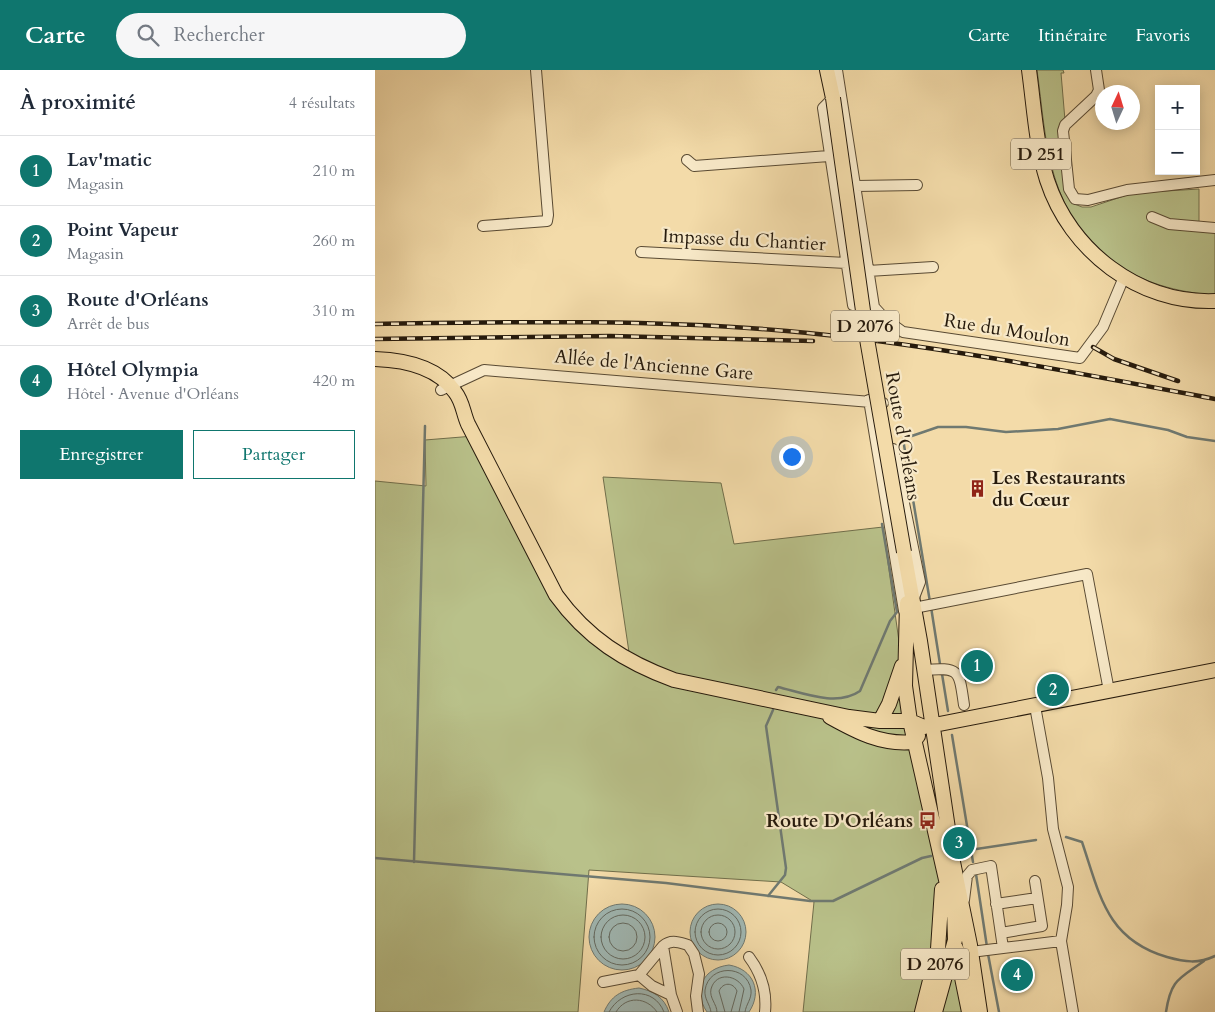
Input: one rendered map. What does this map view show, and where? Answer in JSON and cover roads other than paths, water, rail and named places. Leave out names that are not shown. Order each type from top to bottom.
[{"type":"main road","name":"Route d'Orléans","points":[[827,70],[833,98],[867,339],[924,670],[928,727],[935,750],[952,913]]},
{"type":"main road","name":"D 251","points":[[1029,70],[1041,154],[1053,196],[1066,221],[1083,243],[1100,260],[1124,277],[1162,294],[1199,301],[1215,301]]},
{"type":"main road","points":[[375,359],[417,365],[431,371],[465,411],[465,418],[556,595],[572,617],[589,633],[630,660],[674,680],[819,711],[880,721],[910,721],[928,727],[1215,670]]},
{"type":"main road","points":[[375,364],[408,370],[445,387]]},
{"type":"main road","name":"Route d'Orléans","points":[[908,573],[905,658],[910,721],[913,742],[947,864]]},
{"type":"main road","name":"D 2076","points":[[907,631],[914,704],[928,727]]},
{"type":"main road","name":"D 2076","points":[[880,721],[889,704],[905,658]]},
{"type":"main road","points":[[819,711],[871,738],[884,742],[913,742],[928,727]]},
{"type":"main road","points":[[947,864],[952,913],[971,952],[980,1012]]},
{"type":"main road","name":"D 2076","points":[[935,1012],[955,940],[952,913]]},
{"type":"main road","name":"D 2076","points":[[922,1012],[952,913]]},
{"type":"main road","points":[[955,940],[969,1012]]},
{"type":"street","points":[[483,226],[547,221],[536,70]]},
{"type":"street","points":[[833,98],[823,108],[845,263],[853,305],[874,307],[837,70]]},
{"type":"street","points":[[1096,70],[1099,90],[1065,125],[1063,131],[1069,189],[1075,199],[1088,200],[1127,190],[1215,180]]},
{"type":"street","points":[[687,160],[694,166],[829,156]]},
{"type":"street","points":[[856,186],[917,185]]},
{"type":"street","points":[[1152,217],[1169,224],[1215,228]]},
{"type":"street","name":"Impasse du Chantier","points":[[641,252],[845,263]]},
{"type":"street","points":[[869,271],[933,268]]},
{"type":"street","name":"Rue du Moulon","points":[[874,307],[890,324],[903,332],[1080,358],[1103,328],[1124,277]]},
{"type":"street","name":"Allée de l'Ancienne Gare","points":[[445,387],[484,370],[491,370],[869,400]]},
{"type":"street","points":[[907,631],[869,400],[883,401],[920,582],[914,604],[1087,574],[1109,691]]},
{"type":"street","points":[[924,670],[948,668],[955,672],[960,679],[964,705]]},
{"type":"street","points":[[1035,706],[1049,778],[1053,829],[1068,887],[1061,941],[1073,1012]]},
{"type":"street","points":[[952,913],[967,876],[972,870],[991,866],[1003,948]]},
{"type":"street","points":[[1001,933],[1042,926],[1035,881]]},
{"type":"street","points":[[997,904],[1037,898]]},
{"type":"street","points":[[971,952],[1061,941]]},
{"type":"street","points":[[603,982],[639,975],[668,942],[688,945],[694,954],[699,974],[696,996],[698,1012]]},
{"type":"street","points":[[663,946],[671,995],[677,1012]]},
{"type":"street","points":[[749,957],[759,970],[765,994],[765,1012]]},
{"type":"street","points":[[639,975],[671,995]]},
{"type":"water","points":[[622,904],[635,907],[645,914],[652,924],[655,937],[652,950],[645,960],[635,967],[622,970],[609,967],[599,960],[592,950],[589,937],[592,924],[599,914],[609,907]]},
{"type":"water","points":[[713,904],[723,904],[738,912],[744,921],[746,932],[744,943],[738,952],[723,960],[713,960],[702,955],[695,948],[690,937],[690,927],[695,916],[702,909]]},
{"type":"water","points":[[729,965],[737,967],[750,976],[755,989],[753,1004],[749,1012],[707,1012],[700,996],[703,981],[712,971]]},
{"type":"water","points":[[639,988],[649,991],[661,999],[669,1012],[604,1012],[617,995],[627,990]]},
{"type":"waterway","points":[[930,602],[903,439],[938,427],[966,427],[1006,432],[1058,429],[1110,419],[1168,430],[1187,437],[1215,441]]},
{"type":"waterway","points":[[414,862],[425,426]]},
{"type":"waterway","points":[[776,690],[778,687],[809,695],[831,698],[851,696],[860,691],[890,621],[897,612],[882,524]]},
{"type":"waterway","points":[[931,607],[940,664]]},
{"type":"waterway","points":[[942,674],[948,711]]},
{"type":"waterway","points":[[768,896],[785,875],[786,868],[766,726],[773,710]]},
{"type":"waterway","points":[[952,735],[973,862]]},
{"type":"waterway","points":[[1066,837],[1082,842],[1094,880],[1108,913],[1118,927],[1131,939],[1147,949],[1180,960],[1197,961],[1215,956]]},
{"type":"waterway","points":[[963,851],[1036,840]]},
{"type":"waterway","points":[[375,858],[666,883],[810,901],[833,901],[922,858],[931,856]]},
{"type":"waterway","points":[[976,874],[987,947]]},
{"type":"waterway","points":[[988,954],[999,1012]]},
{"type":"waterway","points":[[1166,1012],[1168,1001],[1177,981],[1204,961]]},
{"type":"railway","points":[[375,324],[633,323],[787,331],[948,351],[1215,399]]},
{"type":"railway","points":[[375,339],[610,336],[813,341]]},
{"type":"railway","points":[[1093,347],[1114,359],[1178,381]]},
{"type":"place","name":"Les Restaurants du Cœur","points":[[978,489]]},
{"type":"place","name":"Lav'matic","points":[[977,666]]},
{"type":"place","name":"Point Vapeur","points":[[1053,690]]},
{"type":"place","name":"Route D'Orléans","points":[[927,821]]},
{"type":"place","name":"Route d'Orléans","points":[[959,843]]},
{"type":"place","name":"Hôtel Olympia","points":[[1017,975]]}]
